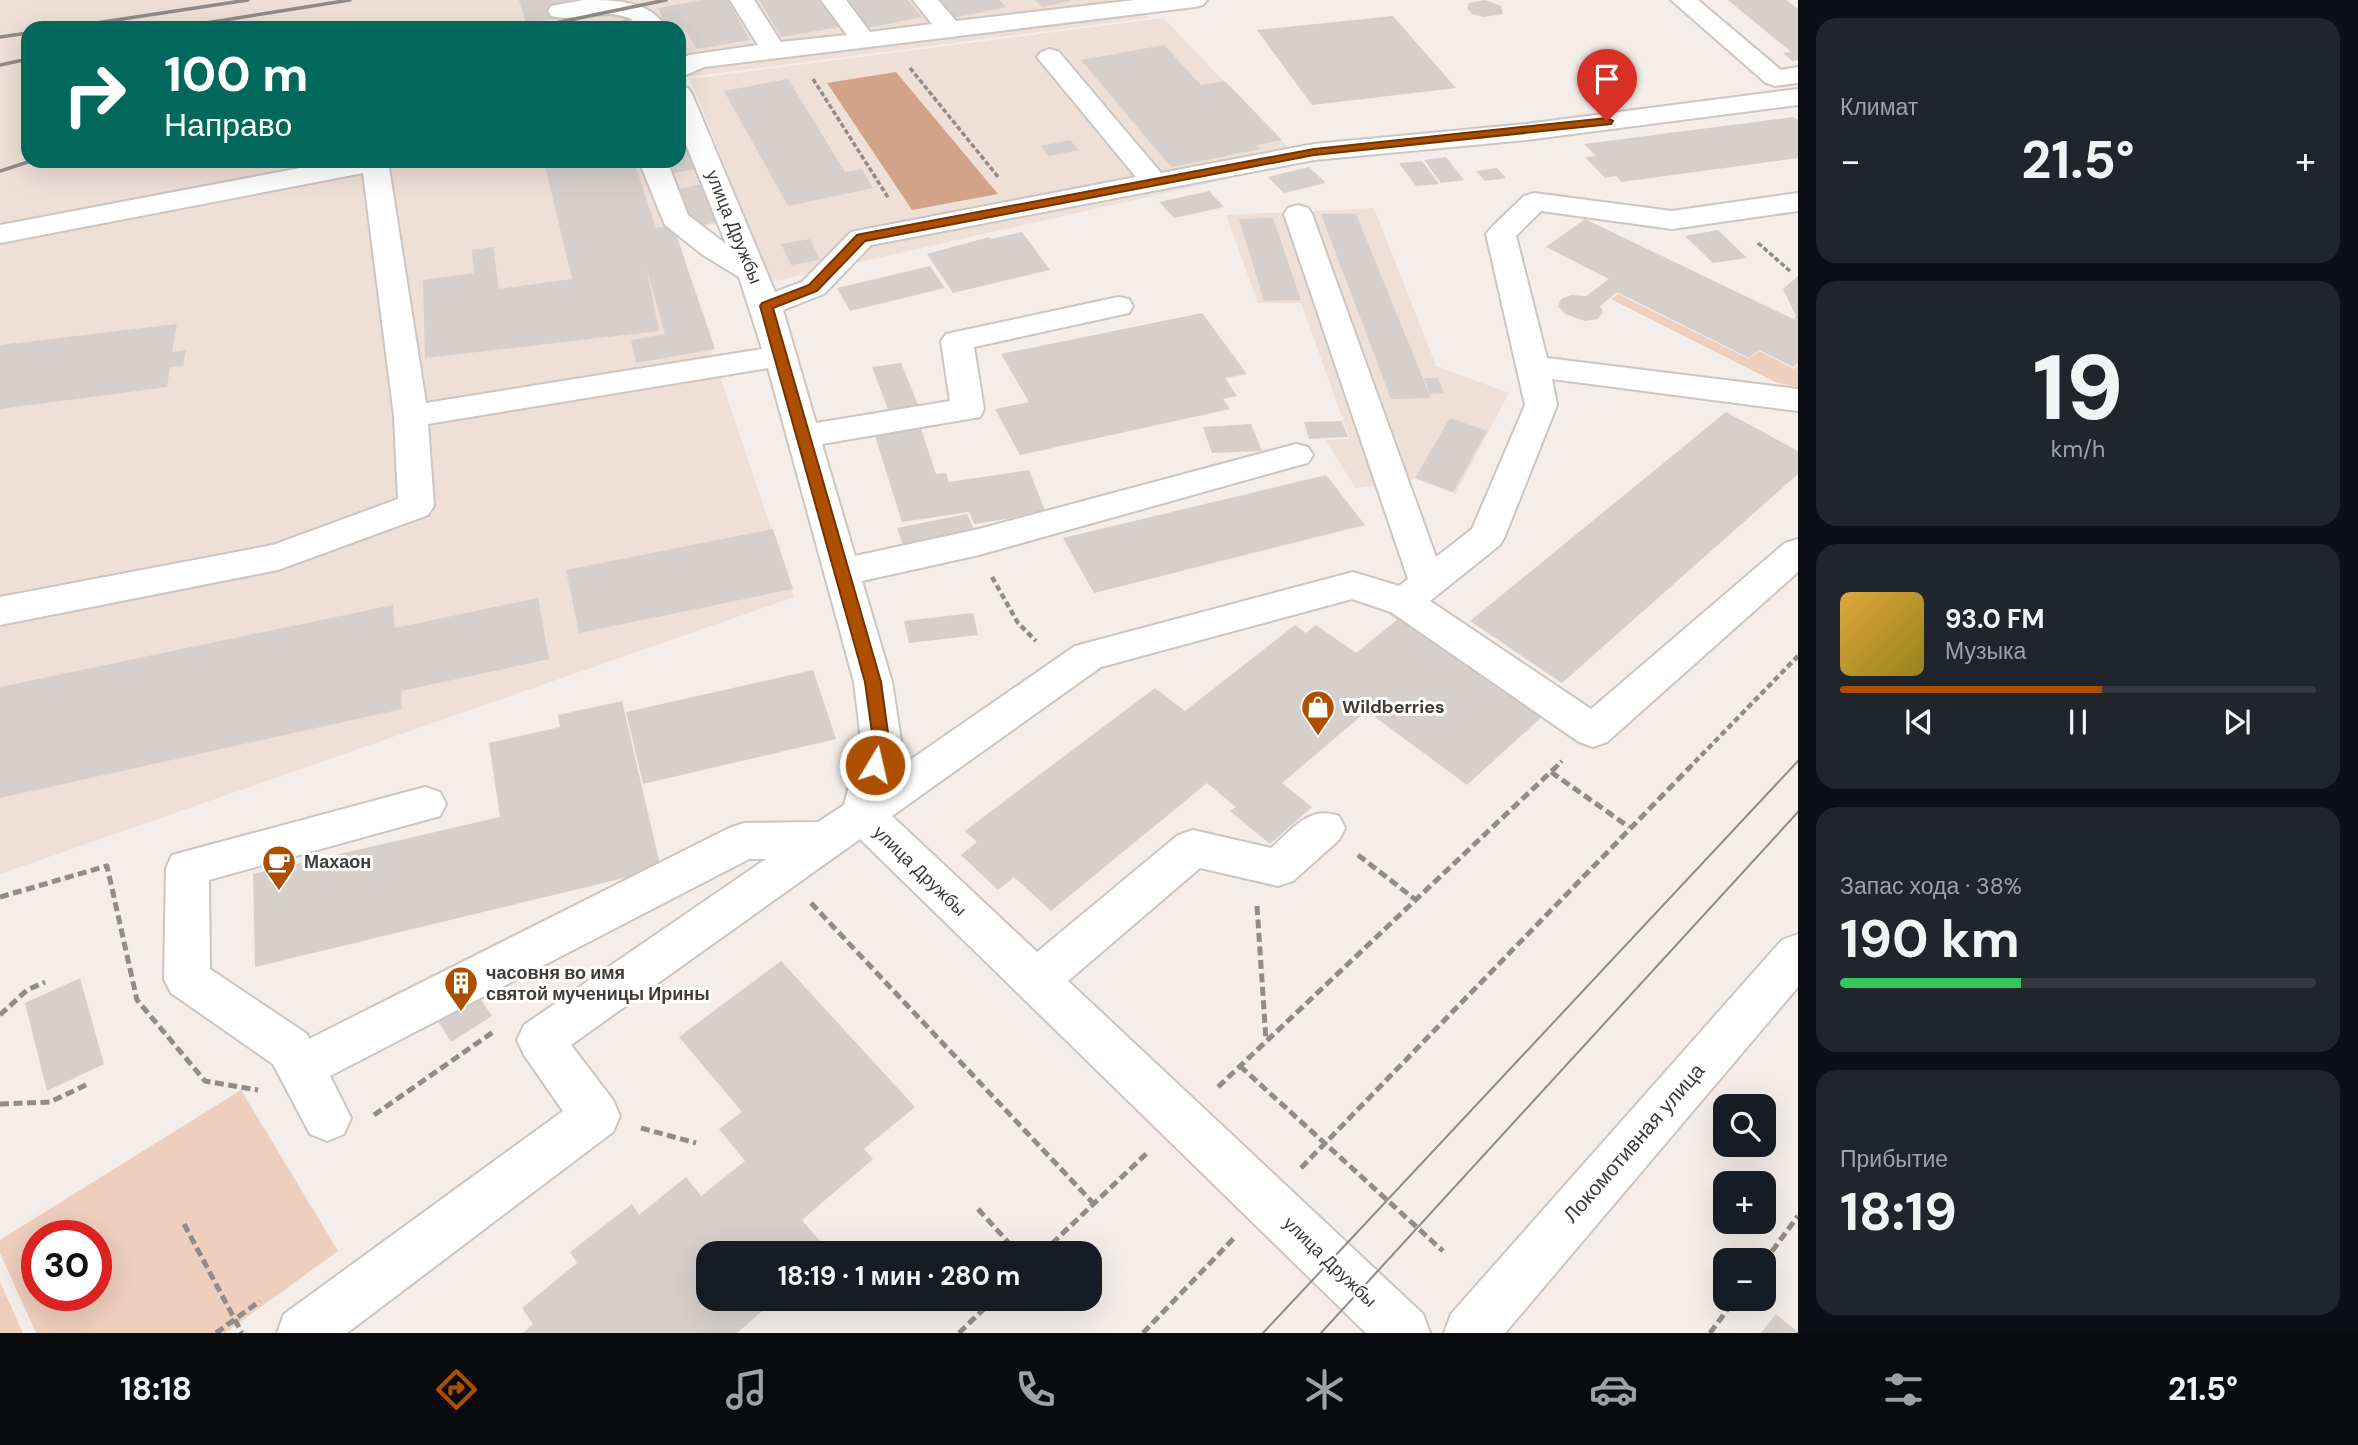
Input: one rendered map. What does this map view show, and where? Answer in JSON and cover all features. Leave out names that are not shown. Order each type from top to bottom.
[{"type":"street","points":[[742,0],[774,51]]},
{"type":"street","points":[[833,0],[864,40]]},
{"type":"street","points":[[925,0],[950,30]]},
{"type":"street","points":[[1012,0],[1031,20]]},
{"type":"street","points":[[686,66],[698,60],[1031,20],[1118,4],[1195,0]]},
{"type":"street","points":[[1683,0],[1774,78],[1798,75]]},
{"type":"street","points":[[560,11],[608,3],[638,6],[646,12],[650,21]]},
{"type":"street","points":[[1050,57],[1155,183]]},
{"type":"street","points":[[656,168],[675,219],[760,289],[813,288],[861,238],[1314,152],[1526,132],[1798,97]]},
{"type":"street","name":"улица Дружбы","points":[[686,111],[760,289],[873,682],[881,740],[844,827],[1036,981],[1404,1333]]},
{"type":"street","points":[[0,234],[344,168]]},
{"type":"street","points":[[0,611],[278,557],[416,506],[411,416],[376,168]]},
{"type":"street","points":[[1416,593],[1487,536],[1541,405],[1501,234],[1534,202],[1672,220],[1798,202]]},
{"type":"street","points":[[1298,214],[1416,593]]},
{"type":"street","points":[[803,436],[968,409],[957,341],[1118,306]]},
{"type":"street","points":[[411,416],[780,356]]},
{"type":"street","points":[[1533,366],[1798,400]]},
{"type":"street","points":[[842,572],[973,544],[1296,455]]},
{"type":"street","points":[[303,1333],[596,1116],[540,1040],[1090,656],[1353,585],[1416,593],[1593,731],[1798,552]]},
{"type":"street","points":[[327,1118],[290,1049],[187,979],[187,868],[425,804]]},
{"type":"street","points":[[299,1068],[744,842],[844,827]]},
{"type":"street","points":[[1036,981],[1193,848],[1278,868],[1324,828]]},
{"type":"street","name":"Локомотивная улица","points":[[1470,1333],[1798,954]]},
{"type":"path","points":[[908,65],[1024,208]]},
{"type":"path","points":[[827,77],[813,79],[908,229]]},
{"type":"path","points":[[973,544],[1018,623],[1066,672]]},
{"type":"path","points":[[1143,1333],[1629,827],[1798,656]]},
{"type":"path","points":[[1054,1241],[1593,731]]},
{"type":"path","points":[[1551,772],[1629,827]]},
{"type":"path","points":[[1324,828],[1416,900]]},
{"type":"path","points":[[1254,863],[1266,1041]]},
{"type":"path","points":[[782,871],[1093,1203]]},
{"type":"path","points":[[0,1015],[27,990],[45,982]]},
{"type":"path","points":[[1240,1066],[1443,1251]]},
{"type":"path","points":[[0,1104],[50,1102],[90,1083]]},
{"type":"path","points":[[978,1209],[1007,1241]]},
{"type":"path","points":[[1774,1248],[1798,1216]]},
{"type":"path","points":[[184,1224],[242,1333]]},
{"type":"path","points":[[216,1333],[264,1298]]},
{"type":"path","points":[[959,1333],[982,1311]]},
{"type":"path","points":[[1710,1333],[1726,1311]]},
{"type":"shaded area","points":[[0,0],[1128,0],[1149,18],[686,77],[686,21],[21,21],[21,168],[686,168],[686,144],[723,223],[676,231],[686,262],[682,263],[794,597],[0,874]]},
{"type":"shaded area","points":[[1163,18],[1302,162],[771,282],[690,79]]},
{"type":"shaded area","points":[[896,72],[998,194],[912,210],[827,83]]},
{"type":"shaded area","points":[[1374,208],[1436,366],[1509,393],[1455,494],[1416,479],[1356,488],[1325,440],[1350,439],[1301,303],[1258,303],[1226,215]]},
{"type":"shaded area","points":[[1618,294],[1749,359],[1759,351],[1794,369],[1798,365],[1798,387],[1775,382],[1611,299]]},
{"type":"shaded area","points":[[241,1090],[338,1251],[225,1333],[36,1333],[26,1311],[112,1311],[112,1220],[32,1220]]},
{"type":"shaded area","points":[[21,1227],[21,1300],[0,1253],[0,1240]]},
{"type":"shaded area","points":[[0,1282],[23,1333],[0,1333]]},
{"type":"building","points":[[519,0],[584,0],[552,6],[556,19],[525,21]]},
{"type":"building","points":[[702,0],[728,0],[750,40],[697,49],[686,32],[686,21],[664,21],[658,8]]},
{"type":"building","points":[[759,0],[820,0],[840,27],[781,37]]},
{"type":"building","points":[[847,0],[908,0],[922,17],[868,28]]},
{"type":"building","points":[[937,0],[999,0],[1006,7],[953,18]]},
{"type":"building","points":[[1035,0],[1070,0],[1070,1],[1042,7]]},
{"type":"building","points":[[1485,0],[1501,6],[1503,14],[1483,17],[1472,14],[1467,8],[1469,3]]},
{"type":"building","points":[[1728,0],[1786,0],[1798,9],[1798,60],[1792,61],[1783,53],[1791,52]]},
{"type":"building","points":[[1393,16],[1456,88],[1312,105],[1257,30]]},
{"type":"building","points":[[1164,45],[1201,85],[1225,81],[1282,140],[1256,145],[1260,149],[1171,167],[1081,60]]},
{"type":"building","points":[[788,79],[845,172],[862,169],[873,188],[788,206],[724,91]]},
{"type":"building","points":[[1794,117],[1798,120],[1798,158],[1621,182],[1616,176],[1605,178],[1585,157],[1596,156],[1584,144]]},
{"type":"building","points":[[1070,140],[1079,150],[1049,156],[1041,146]]},
{"type":"building","points":[[686,147],[695,169],[674,173],[672,168],[686,168]]},
{"type":"building","points":[[1446,157],[1464,180],[1441,183],[1424,160]]},
{"type":"building","points":[[1422,161],[1439,184],[1416,186],[1399,163]]},
{"type":"building","points":[[1309,167],[1326,183],[1284,193],[1268,177]]},
{"type":"building","points":[[546,168],[636,168],[656,228],[673,226],[715,349],[636,363],[631,340],[665,334],[646,266],[659,331],[425,358],[423,280],[474,273],[472,250],[493,247],[499,289],[572,279]]},
{"type":"building","points":[[1497,168],[1506,178],[1485,181],[1476,171]]},
{"type":"building","points":[[702,184],[719,222],[695,226],[679,189]]},
{"type":"building","points":[[1209,191],[1224,207],[1174,218],[1159,202]]},
{"type":"building","points":[[1321,214],[1356,214],[1431,398],[1391,399]]},
{"type":"building","points":[[1273,218],[1301,300],[1264,301],[1239,219]]},
{"type":"building","points":[[1585,219],[1793,319],[1796,316],[1783,289],[1798,276],[1798,363],[1793,367],[1759,350],[1749,358],[1617,292],[1600,306],[1603,312],[1598,319],[1585,321],[1565,314],[1558,306],[1561,299],[1571,295],[1586,296],[1609,279],[1546,247]]},
{"type":"building","points":[[1718,230],[1747,258],[1713,263],[1685,236]]},
{"type":"building","points":[[1022,232],[1050,270],[953,293],[927,254],[989,237],[991,239]]},
{"type":"building","points":[[810,239],[820,260],[791,265],[781,244]]},
{"type":"building","points":[[930,266],[945,288],[850,311],[837,288]]},
{"type":"building","points":[[1202,313],[1247,374],[1225,378],[1237,396],[1223,399],[1230,409],[1020,455],[995,409],[1029,402],[1001,354]]},
{"type":"building","points":[[177,324],[172,352],[186,350],[183,366],[170,367],[167,387],[0,409],[0,345]]},
{"type":"building","points":[[901,363],[919,407],[889,412],[872,367]]},
{"type":"building","points":[[1424,378],[1438,378],[1444,393],[1430,394]]},
{"type":"building","points":[[1726,412],[1798,451],[1798,474],[1562,683],[1470,621]]},
{"type":"building","points":[[1450,418],[1487,431],[1453,492],[1415,478]]},
{"type":"building","points":[[1342,421],[1348,437],[1309,439],[1304,422]]},
{"type":"building","points":[[1251,424],[1262,451],[1212,453],[1203,427]]},
{"type":"building","points":[[921,429],[936,474],[946,473],[949,482],[1029,470],[1046,513],[974,524],[969,512],[902,522],[875,436]]},
{"type":"building","points":[[1326,475],[1365,525],[1094,593],[1063,538]]},
{"type":"building","points":[[967,514],[976,534],[904,548],[897,528]]},
{"type":"building","points":[[773,529],[793,589],[579,633],[566,570]]},
{"type":"building","points":[[538,598],[549,659],[401,691],[402,709],[0,798],[0,687],[393,605],[395,628]]},
{"type":"building","points":[[1388,608],[1544,715],[1467,785],[1367,711],[1282,783],[1312,807],[1270,844],[1230,811],[1236,807],[1207,783],[1051,911],[1014,877],[998,890],[961,855],[977,842],[965,831],[1155,688],[1185,711],[1295,625],[1306,633],[1316,625],[1356,653],[1397,620],[1385,611]]},
{"type":"building","points":[[973,613],[978,635],[909,643],[904,621]]},
{"type":"building","points":[[813,670],[836,739],[643,784],[626,712]]},
{"type":"building","points":[[622,701],[661,869],[255,967],[253,874],[500,817],[489,743],[560,727],[558,715]]},
{"type":"building","points":[[781,961],[915,1107],[864,1149],[873,1159],[802,1220],[820,1241],[696,1241],[696,1311],[762,1311],[737,1333],[523,1333],[533,1324],[522,1308],[577,1263],[570,1252],[632,1204],[639,1215],[686,1177],[701,1196],[745,1161],[719,1129],[742,1112],[679,1037]]},
{"type":"building","points":[[80,978],[104,1064],[47,1091],[25,1003]]},
{"type":"building","name":"часовня во имя святой мученицы Ирины","points":[[471,985],[492,1016],[451,1042],[431,1010]]},
{"type":"building","points":[[1776,1314],[1798,1332],[1798,1333],[1761,1333]]},
{"type":"tram line","points":[[1263,1333],[1798,761]]},
{"type":"tram line","points":[[1321,1333],[1798,812]]},
{"type":"railway","points":[[109,21],[248,0]]},
{"type":"railway","points":[[218,21],[350,0]]},
{"type":"railway","points":[[565,21],[666,0]]},
{"type":"railway","points":[[0,37],[21,34]]},
{"type":"railway","points":[[0,65],[21,60]]},
{"type":"railway","points":[[0,171],[21,164]]},
{"type":"place","name":"Wildberries","points":[[1318,737]]},
{"type":"place","name":"Махаон","points":[[279,892]]},
{"type":"place","name":"часовня во имя святой мученицы Ирины","points":[[461,1013]]},
{"type":"route","points":[[875,765],[881,740],[873,682],[766,306],[813,288],[861,238],[1314,152],[1526,132],[1607,121]]}]
